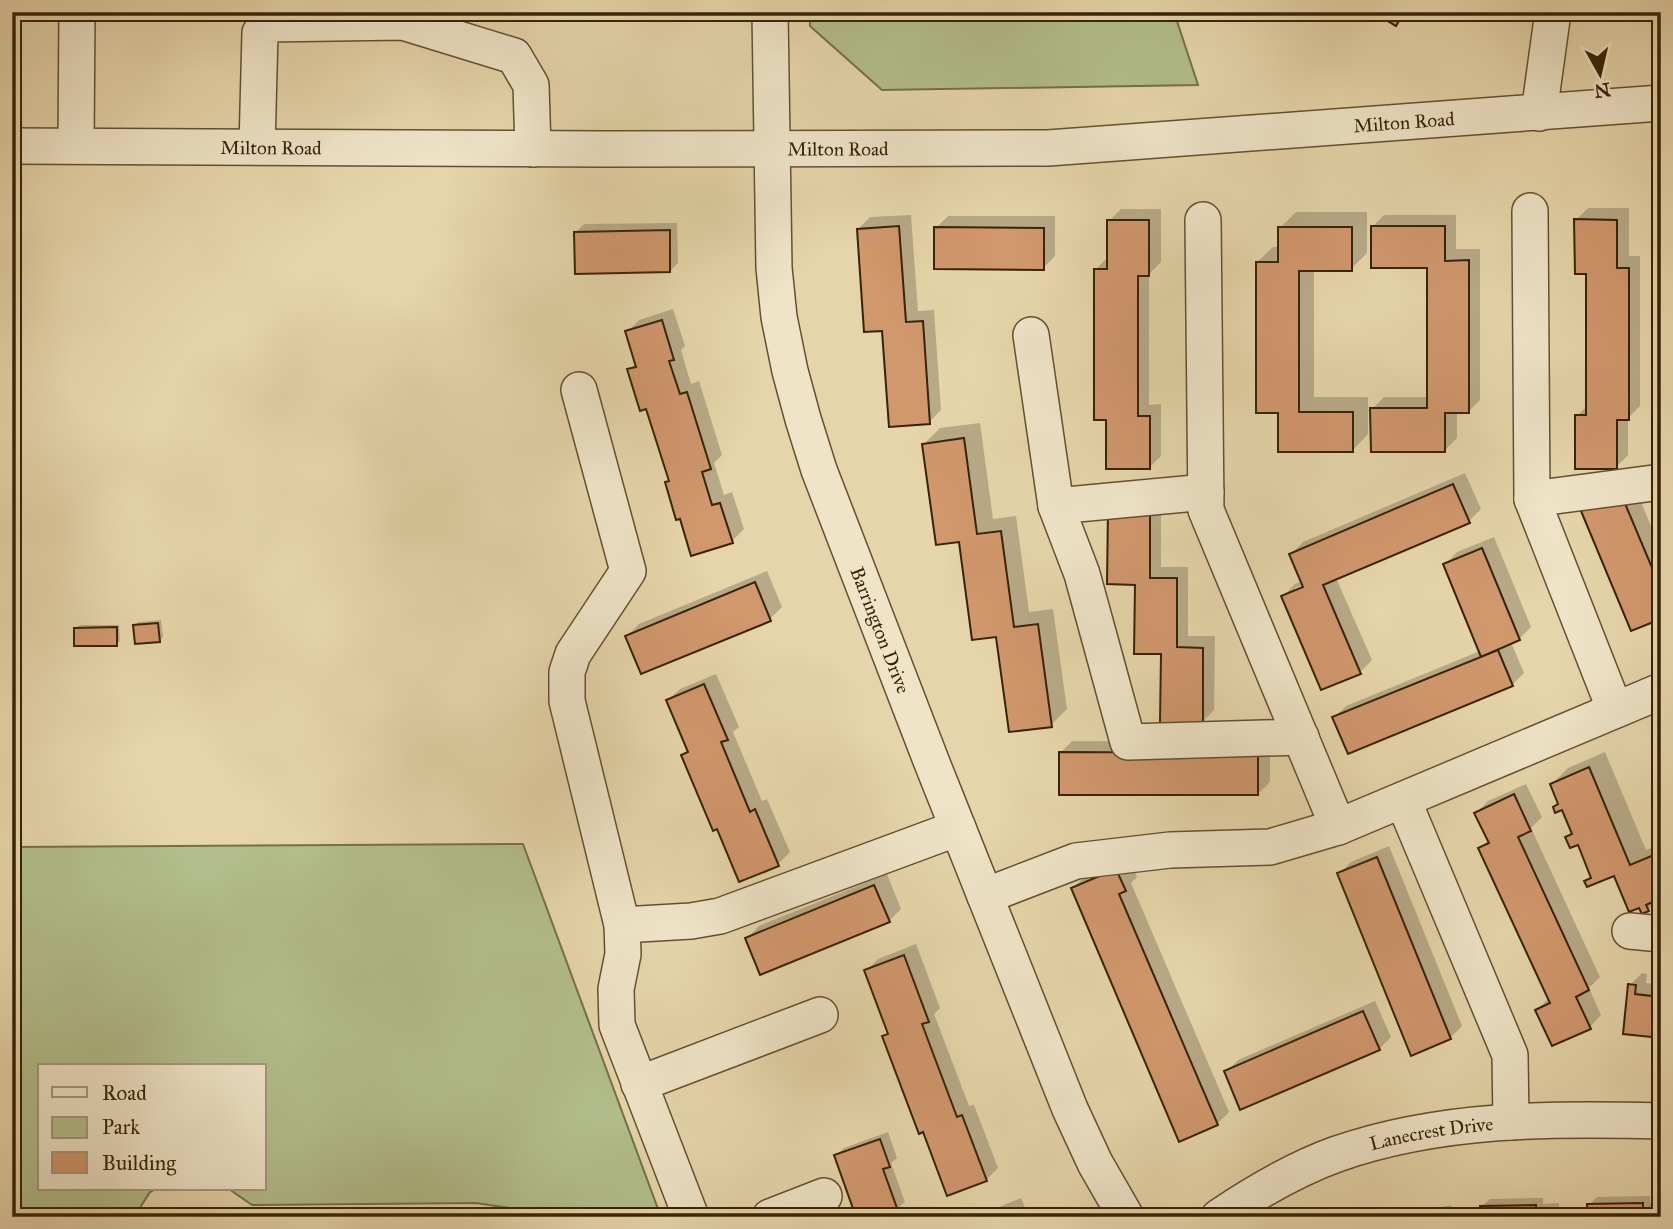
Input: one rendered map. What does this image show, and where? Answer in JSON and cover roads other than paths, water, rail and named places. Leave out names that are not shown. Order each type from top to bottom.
[{"type":"street","points":[[76,146],[77,12]]},
{"type":"street","name":"Barrington Drive","points":[[770,12],[774,268],[779,317],[803,419],[819,470],[1070,1109],[1095,1163],[1126,1217]]},
{"type":"street","points":[[1539,113],[1553,12]]},
{"type":"street","points":[[257,147],[262,28],[267,24],[403,22],[514,56],[531,85],[533,149]]},
{"type":"street","name":"Milton Road","points":[[12,146],[1048,148],[1661,103]]},
{"type":"street","points":[[1530,211],[1532,499],[1615,710]]},
{"type":"street","points":[[1203,219],[1206,510],[1338,827]]},
{"type":"street","points":[[1031,335],[1056,506],[1082,574],[1128,742],[1301,737]]},
{"type":"street","points":[[579,390],[628,571],[572,654],[567,671],[567,701],[622,925],[623,954],[616,989],[617,1025],[691,1217]]},
{"type":"street","points":[[1532,499],[1661,481]]},
{"type":"street","points":[[1056,506],[1206,492]]},
{"type":"street","points":[[985,896],[1076,861],[1170,850],[1270,848],[1338,827],[1661,691]]},
{"type":"street","points":[[1403,800],[1510,1055],[1511,1122]]},
{"type":"street","points":[[622,925],[691,921],[720,916],[958,828]]},
{"type":"street","points":[[639,1084],[820,1015]]},
{"type":"street","name":"Lanecrest Drive","points":[[1219,1217],[1282,1178],[1338,1154],[1413,1134],[1511,1122],[1661,1121]]},
{"type":"street","points":[[770,1217],[824,1196]]}]
